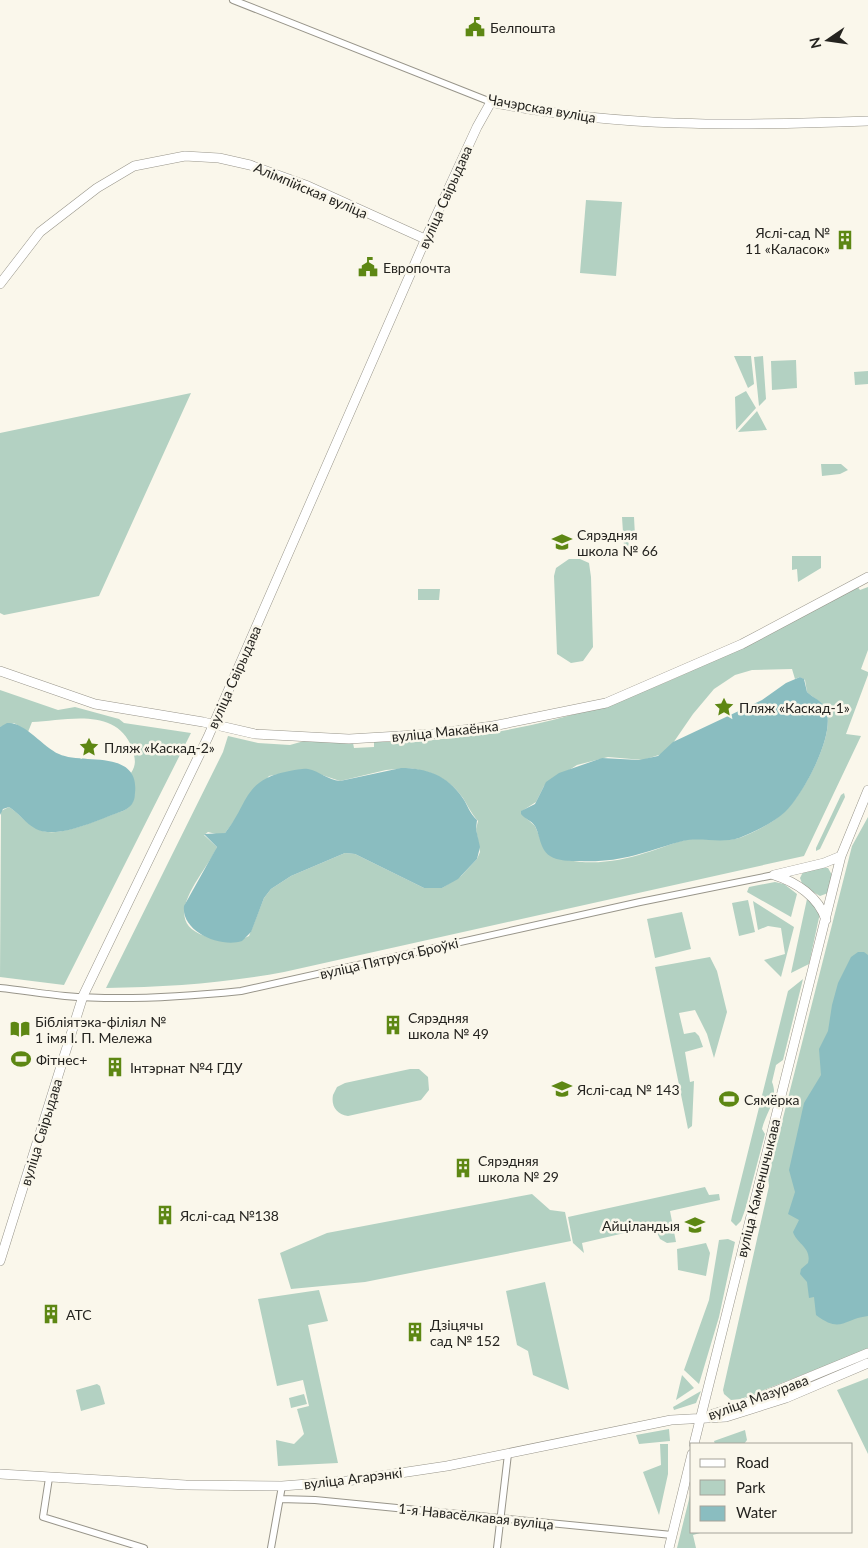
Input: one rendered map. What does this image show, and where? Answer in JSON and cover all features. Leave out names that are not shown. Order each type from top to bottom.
[{"type":"main road","name":"Чачэрская вуліца","points":[[491,102],[599,119],[661,124],[742,125],[868,121]]},
{"type":"main road","name":"вуліца Свірыдава","points":[[0,1261],[83,996],[213,724],[425,239],[477,126],[491,102]]},
{"type":"main road","name":"Алімпійская вуліца","points":[[0,284],[40,232],[97,188],[134,166],[185,156],[219,158],[250,165],[308,186],[425,239]]},
{"type":"main road","name":"вуліца Макаёнка","points":[[0,671],[95,704],[213,724],[228,730],[300,738],[349,739],[396,737],[493,726],[606,703],[742,644],[868,577]]},
{"type":"main road","name":"вуліца Каменшчыкава","points":[[694,1443],[841,856],[868,790]]},
{"type":"main road","points":[[774,875],[824,863],[841,856]]},
{"type":"main road","points":[[824,863],[831,864],[837,875]]},
{"type":"main road","points":[[800,887],[797,875],[803,867]]},
{"type":"main road","points":[[774,875],[800,887],[818,903],[826,920]]},
{"type":"main road","points":[[810,896],[823,899],[833,894]]},
{"type":"main road","name":"вуліца Мазурава","points":[[701,1418],[739,1406],[868,1354]]},
{"type":"main road","name":"вуліца Мазурава","points":[[701,1418],[726,1417],[742,1413],[868,1363]]},
{"type":"main road","name":"вуліца Агарэнкі","points":[[0,1474],[152,1484],[282,1486],[356,1479],[447,1466],[670,1420],[701,1418]]},
{"type":"main road","points":[[669,1548],[690,1462]]},
{"type":"street","name":"Чачэрская вуліца","points":[[233,0],[491,102]]},
{"type":"street","name":"вуліца Пятруся Броўкі","points":[[0,988],[65,996],[133,998],[196,996],[241,991],[640,902],[774,875]]},
{"type":"street","points":[[497,1548],[502,1520],[508,1454]]},
{"type":"street","points":[[49,1478],[43,1517],[144,1548]]},
{"type":"street","points":[[271,1548],[282,1486]]},
{"type":"street","name":"1-я Навасёлкавая вуліца","points":[[280,1499],[315,1500],[502,1520],[672,1535]]},
{"type":"green space","points":[[586,200],[622,202],[616,276],[580,273]]},
{"type":"green space","points":[[734,356],[751,356],[754,384],[748,388]]},
{"type":"green space","points":[[763,356],[766,399],[759,406],[754,357]]},
{"type":"green space","points":[[796,360],[797,388],[772,390],[771,361]]},
{"type":"green space","points":[[868,371],[868,384],[855,385],[854,372]]},
{"type":"green space","points":[[746,391],[756,408],[736,430],[735,397]]},
{"type":"green space","points":[[191,393],[99,596],[4,615],[0,613],[0,433]]},
{"type":"green space","points":[[757,411],[767,430],[738,432]]},
{"type":"green space","points":[[821,464],[841,464],[848,470],[840,474],[822,476]]},
{"type":"green space","points":[[622,517],[634,517],[635,536],[628,537],[629,548],[624,548]]},
{"type":"green space","points":[[792,556],[821,556],[821,568],[798,582],[797,569],[792,570]]},
{"type":"green space","points":[[569,559],[580,559],[589,563],[593,647],[583,661],[571,663],[557,654],[554,576],[556,568]]},
{"type":"green space","points":[[857,586],[860,590],[868,587],[868,650],[861,669],[868,672],[868,675],[846,734],[861,736],[804,856],[284,972],[196,984],[106,988],[223,752],[228,736],[258,743],[290,745],[304,741],[353,743],[354,748],[374,747],[374,742],[455,738],[535,724],[614,702],[652,688],[732,652]],"holes":[[[792,669],[795,679],[800,677],[805,680],[807,692],[824,707],[828,721],[822,748],[808,779],[792,804],[775,820],[735,839],[685,840],[633,856],[608,861],[582,862],[557,857],[546,852],[535,826],[526,818],[522,811],[536,802],[544,786],[577,765],[608,757],[643,760],[662,754],[671,746],[693,714],[714,689],[735,675],[752,670]],[[408,768],[432,774],[452,785],[478,821],[476,829],[480,852],[477,859],[461,876],[442,888],[424,888],[355,854],[345,853],[291,876],[271,889],[264,898],[249,936],[227,942],[205,936],[191,929],[185,919],[185,908],[189,895],[217,847],[204,835],[208,832],[220,835],[225,833],[269,776],[304,769],[340,781],[386,770]]]},
{"type":"green space","points":[[418,589],[440,589],[439,600],[418,600]]},
{"type":"green space","points":[[0,690],[58,710],[75,707],[119,719],[124,723],[191,733],[64,985],[0,977],[1,811],[9,807],[40,830],[58,832],[70,830],[123,811],[131,804],[134,795],[135,789],[131,773],[135,764],[134,755],[124,735],[114,726],[102,721],[74,719],[32,722],[28,732],[14,723],[0,727]]},
{"type":"green space","points":[[844,793],[845,797],[820,849],[816,851],[841,795]]},
{"type":"green space","points":[[868,817],[868,1349],[741,1399],[731,1400],[724,1394],[723,1390],[769,1186],[768,1177],[852,846]]},
{"type":"green space","points":[[828,868],[832,875],[828,893],[820,896],[803,886],[800,878],[803,872]]},
{"type":"green space","points":[[775,882],[784,884],[797,894],[791,917],[747,892],[749,887]]},
{"type":"green space","points":[[807,899],[817,906],[820,913],[809,964],[791,973]]},
{"type":"green space","points":[[748,900],[755,932],[739,936],[732,903]]},
{"type":"green space","points":[[753,901],[794,927],[781,977],[764,960],[785,954],[781,928],[768,926],[758,930]]},
{"type":"green space","points":[[682,912],[691,949],[655,958],[647,919]]},
{"type":"green space","points":[[710,957],[717,971],[727,1012],[714,1058],[707,1034],[695,1010],[679,1013],[684,1034],[695,1032],[699,1036],[703,1047],[685,1052],[690,1082],[694,1081],[692,1126],[688,1129],[655,967]]},
{"type":"green space","points":[[803,979],[783,1060],[776,1065],[772,1082],[774,1088],[773,1100],[762,1129],[765,1134],[745,1210],[741,1221],[736,1226],[731,1221],[732,1216],[788,991]]},
{"type":"green space","points":[[410,1069],[419,1069],[428,1077],[429,1090],[421,1100],[348,1116],[335,1109],[333,1095],[337,1087],[345,1083]]},
{"type":"green space","points":[[705,1187],[709,1195],[719,1194],[720,1200],[670,1211],[676,1242],[667,1243],[660,1239],[654,1226],[582,1243],[584,1253],[573,1243],[568,1217]]},
{"type":"green space","points":[[532,1194],[550,1210],[565,1212],[571,1241],[365,1282],[291,1289],[280,1253],[327,1233]]},
{"type":"green space","points":[[728,1239],[735,1242],[719,1317],[699,1384],[684,1370],[709,1300],[719,1240]]},
{"type":"green space","points":[[706,1243],[710,1253],[706,1276],[678,1270],[677,1249]]},
{"type":"green space","points":[[545,1282],[569,1390],[533,1375],[528,1351],[517,1345],[506,1291]]},
{"type":"green space","points":[[319,1290],[328,1321],[308,1325],[338,1463],[278,1466],[276,1440],[294,1444],[304,1434],[297,1409],[309,1406],[303,1380],[277,1386],[258,1299]]},
{"type":"green space","points":[[682,1375],[694,1388],[676,1400]]},
{"type":"green space","points":[[868,1378],[868,1454],[837,1390]]},
{"type":"green space","points":[[97,1384],[100,1386],[105,1404],[81,1411],[76,1390]]},
{"type":"green space","points":[[701,1391],[696,1403],[674,1410],[673,1407]]},
{"type":"green space","points":[[304,1394],[307,1404],[291,1408],[289,1398]]},
{"type":"green space","points":[[669,1429],[670,1441],[639,1444],[636,1435]]},
{"type":"green space","points":[[745,1430],[747,1440],[745,1443],[715,1443],[714,1441]]},
{"type":"green space","points":[[660,1444],[668,1444],[668,1474],[659,1515],[643,1472],[661,1465]]},
{"type":"green space","points":[[690,1495],[690,1533],[700,1533],[693,1535],[696,1548],[677,1548]]},
{"type":"water","points":[[800,677],[804,679],[807,692],[820,701],[826,710],[828,721],[826,734],[809,779],[792,804],[780,816],[757,830],[731,840],[686,840],[619,859],[568,861],[550,856],[544,850],[535,826],[521,814],[521,811],[535,804],[546,782],[559,773],[602,758],[639,760],[658,756],[673,742],[762,700],[786,683]]},
{"type":"water","points":[[7,723],[13,723],[27,730],[59,754],[69,757],[107,761],[128,769],[134,779],[135,796],[132,804],[123,811],[91,823],[56,832],[45,832],[36,829],[9,807],[3,809],[0,815],[0,727]]},
{"type":"water","points":[[401,768],[419,769],[443,778],[456,789],[477,820],[476,829],[480,847],[477,859],[458,879],[442,888],[424,888],[355,854],[345,853],[291,876],[271,889],[264,898],[251,932],[242,941],[233,943],[214,940],[195,930],[189,923],[185,915],[184,906],[217,847],[204,834],[225,833],[248,795],[261,781],[271,776],[302,769],[312,770],[340,781]]},
{"type":"water","points":[[858,952],[864,952],[868,955],[868,1316],[842,1324],[831,1324],[816,1315],[814,1297],[809,1298],[807,1282],[800,1274],[801,1269],[808,1263],[809,1258],[806,1250],[793,1232],[799,1220],[788,1214],[795,1192],[789,1170],[804,1103],[821,1075],[819,1049],[828,1031],[838,983],[851,957]]},
{"type":"place","name":"Белпошта","points":[[475,27]]},
{"type":"place","name":"Яслі-сад № 11 «Каласок»","points":[[845,240]]},
{"type":"place","name":"Европочта","points":[[368,267]]},
{"type":"place","name":"Сярэдняя школа № 66","points":[[562,542]]},
{"type":"place","name":"Пляж «Каскад-1»","points":[[724,707]]},
{"type":"place","name":"Пляж «Каскад-2»","points":[[89,747]]},
{"type":"place","name":"Сярэдняя школа № 49","points":[[393,1025]]},
{"type":"place","name":"Бібліятэка-філіял № 1 імя І. П. Мележа","points":[[20,1029]]},
{"type":"place","name":"Фітнес+","points":[[21,1059]]},
{"type":"place","name":"Інтэрнат №4 ГДУ","points":[[115,1067]]},
{"type":"place","name":"Яслі-сад № 143","points":[[562,1089]]},
{"type":"place","name":"Сямёрка","points":[[729,1099]]},
{"type":"place","name":"Сярэдняя школа № 29","points":[[463,1168]]},
{"type":"place","name":"Яслі-сад №138","points":[[165,1215]]},
{"type":"place","name":"Айціландыя","points":[[695,1225]]},
{"type":"place","name":"АТС","points":[[51,1314]]},
{"type":"place","name":"Дзіцячы сад № 152","points":[[415,1332]]}]
